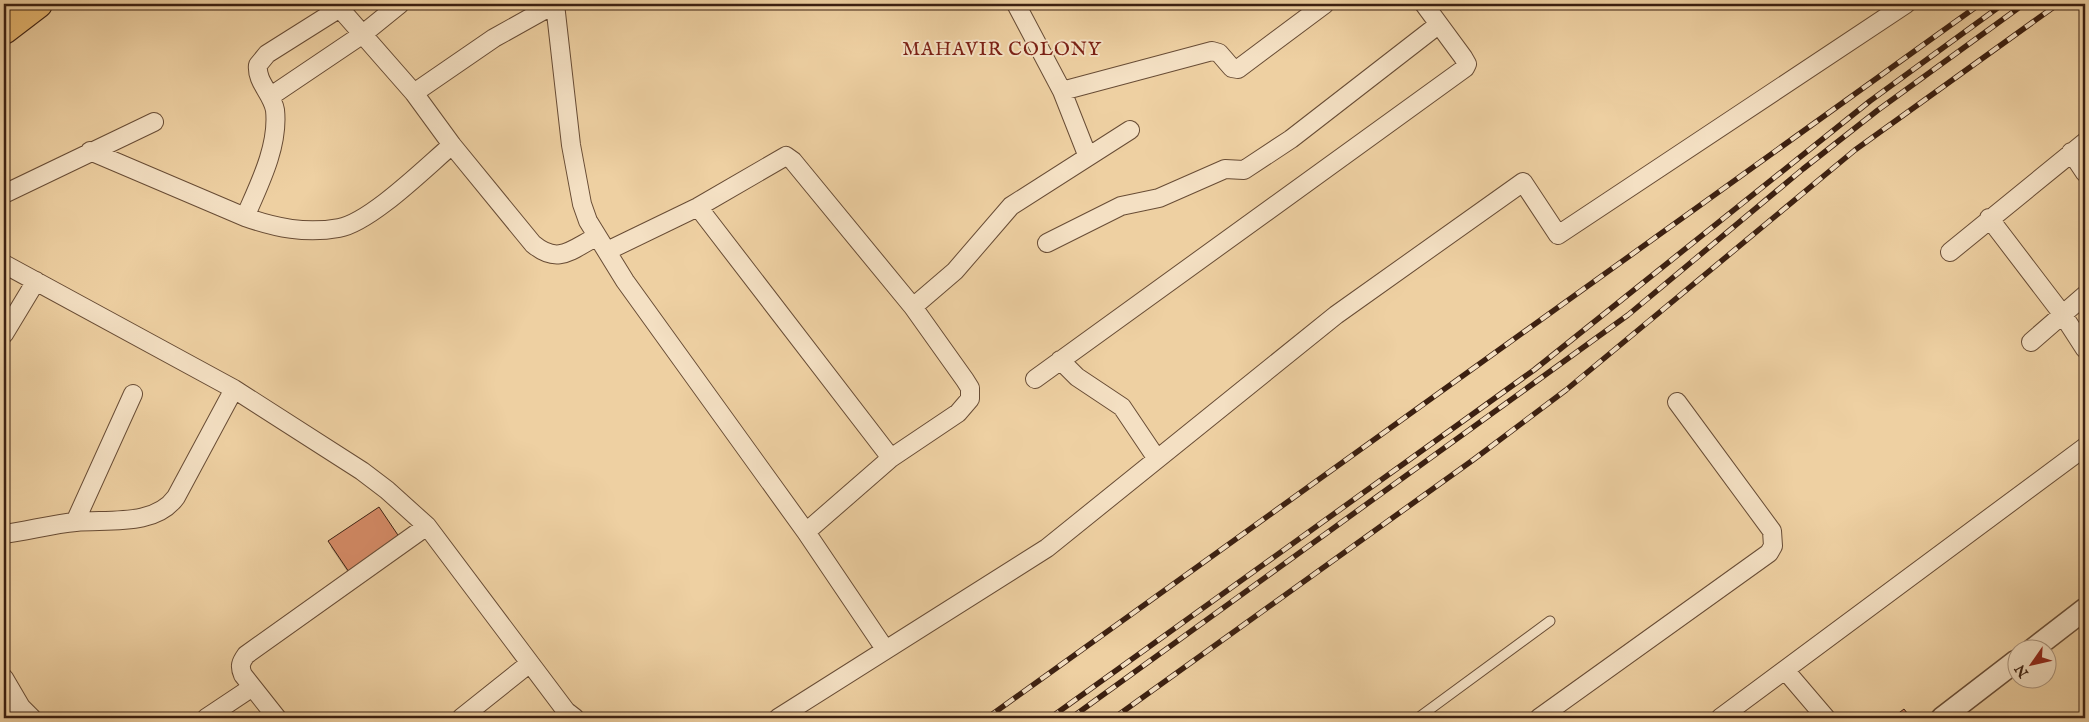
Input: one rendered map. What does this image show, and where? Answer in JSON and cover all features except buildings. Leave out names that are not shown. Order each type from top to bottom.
[{"type":"highway","points":[[4,30],[38,4]]},
{"type":"street","points":[[271,96],[363,34],[400,4]]},
{"type":"street","points":[[414,93],[494,38],[555,4],[571,145],[582,204],[596,237],[625,281],[806,532],[885,649]]},
{"type":"street","points":[[1016,4],[1062,91],[1088,157]]},
{"type":"street","points":[[1062,91],[1212,51],[1220,53],[1232,68],[1238,68],[1325,4]]},
{"type":"street","points":[[1035,379],[1465,68],[1467,64],[1463,57],[1424,4]]},
{"type":"street","points":[[778,718],[1047,548],[1336,315],[1523,182],[1558,235],[1906,4]]},
{"type":"street","points":[[245,217],[270,153],[275,125],[275,110],[271,96],[257,72],[258,65],[262,59],[340,5],[414,93],[452,145],[533,244],[552,256],[562,255],[596,237]]},
{"type":"street","points":[[1047,243],[1118,208],[1159,198],[1225,169],[1244,170],[1291,139],[1438,25]]},
{"type":"street","points":[[4,194],[90,151],[154,122]]},
{"type":"street","points":[[914,307],[955,271],[1011,206],[1130,130]]},
{"type":"street","points":[[90,151],[245,217],[271,226],[301,231],[340,228],[372,212],[452,145]]},
{"type":"street","points":[[1950,252],[1989,218],[2078,147],[2085,173]]},
{"type":"street","points":[[607,252],[698,207],[777,159],[786,156],[790,157],[914,307],[970,388],[970,399],[958,413],[891,458],[806,532]]},
{"type":"street","points":[[698,207],[891,458]]},
{"type":"street","points":[[1989,218],[2063,315],[2085,349]]},
{"type":"street","points":[[4,264],[234,389],[362,471],[406,505],[427,526],[570,716]]},
{"type":"street","points":[[4,334],[36,281]]},
{"type":"street","points":[[2031,342],[2085,295]]},
{"type":"street","points":[[1060,360],[1077,378],[1122,407],[1157,459]]},
{"type":"street","points":[[4,534],[75,522],[120,520],[150,516],[172,504],[234,389]]},
{"type":"street","points":[[75,522],[133,394]]},
{"type":"street","points":[[1539,718],[1769,553],[1773,546],[1772,531],[1677,402]]},
{"type":"street","points":[[1720,718],[2085,447]]},
{"type":"street","points":[[277,718],[251,688],[240,668],[246,655],[427,526]]},
{"type":"street","points":[[2045,640],[2085,609]]},
{"type":"street","points":[[462,718],[530,663]]},
{"type":"street","points":[[1942,718],[2006,669]]},
{"type":"street","points":[[1785,670],[1826,718]]},
{"type":"street","points":[[4,678],[27,713],[6,718]]},
{"type":"street","points":[[206,718],[251,688]]},
{"type":"lane","points":[[1418,718],[1550,621]]},
{"type":"railway","points":[[987,718],[1980,4]]},
{"type":"railway","points":[[1050,718],[1534,370],[1870,101],[2003,4]]},
{"type":"railway","points":[[1071,718],[1628,315],[1803,169],[1878,110],[2024,4]]},
{"type":"railway","points":[[1114,718],[1473,460],[1566,390],[1855,150],[2058,4]]},
{"type":"district","name":"MAHAVIR COLONY","points":[[1002,50]]}]
